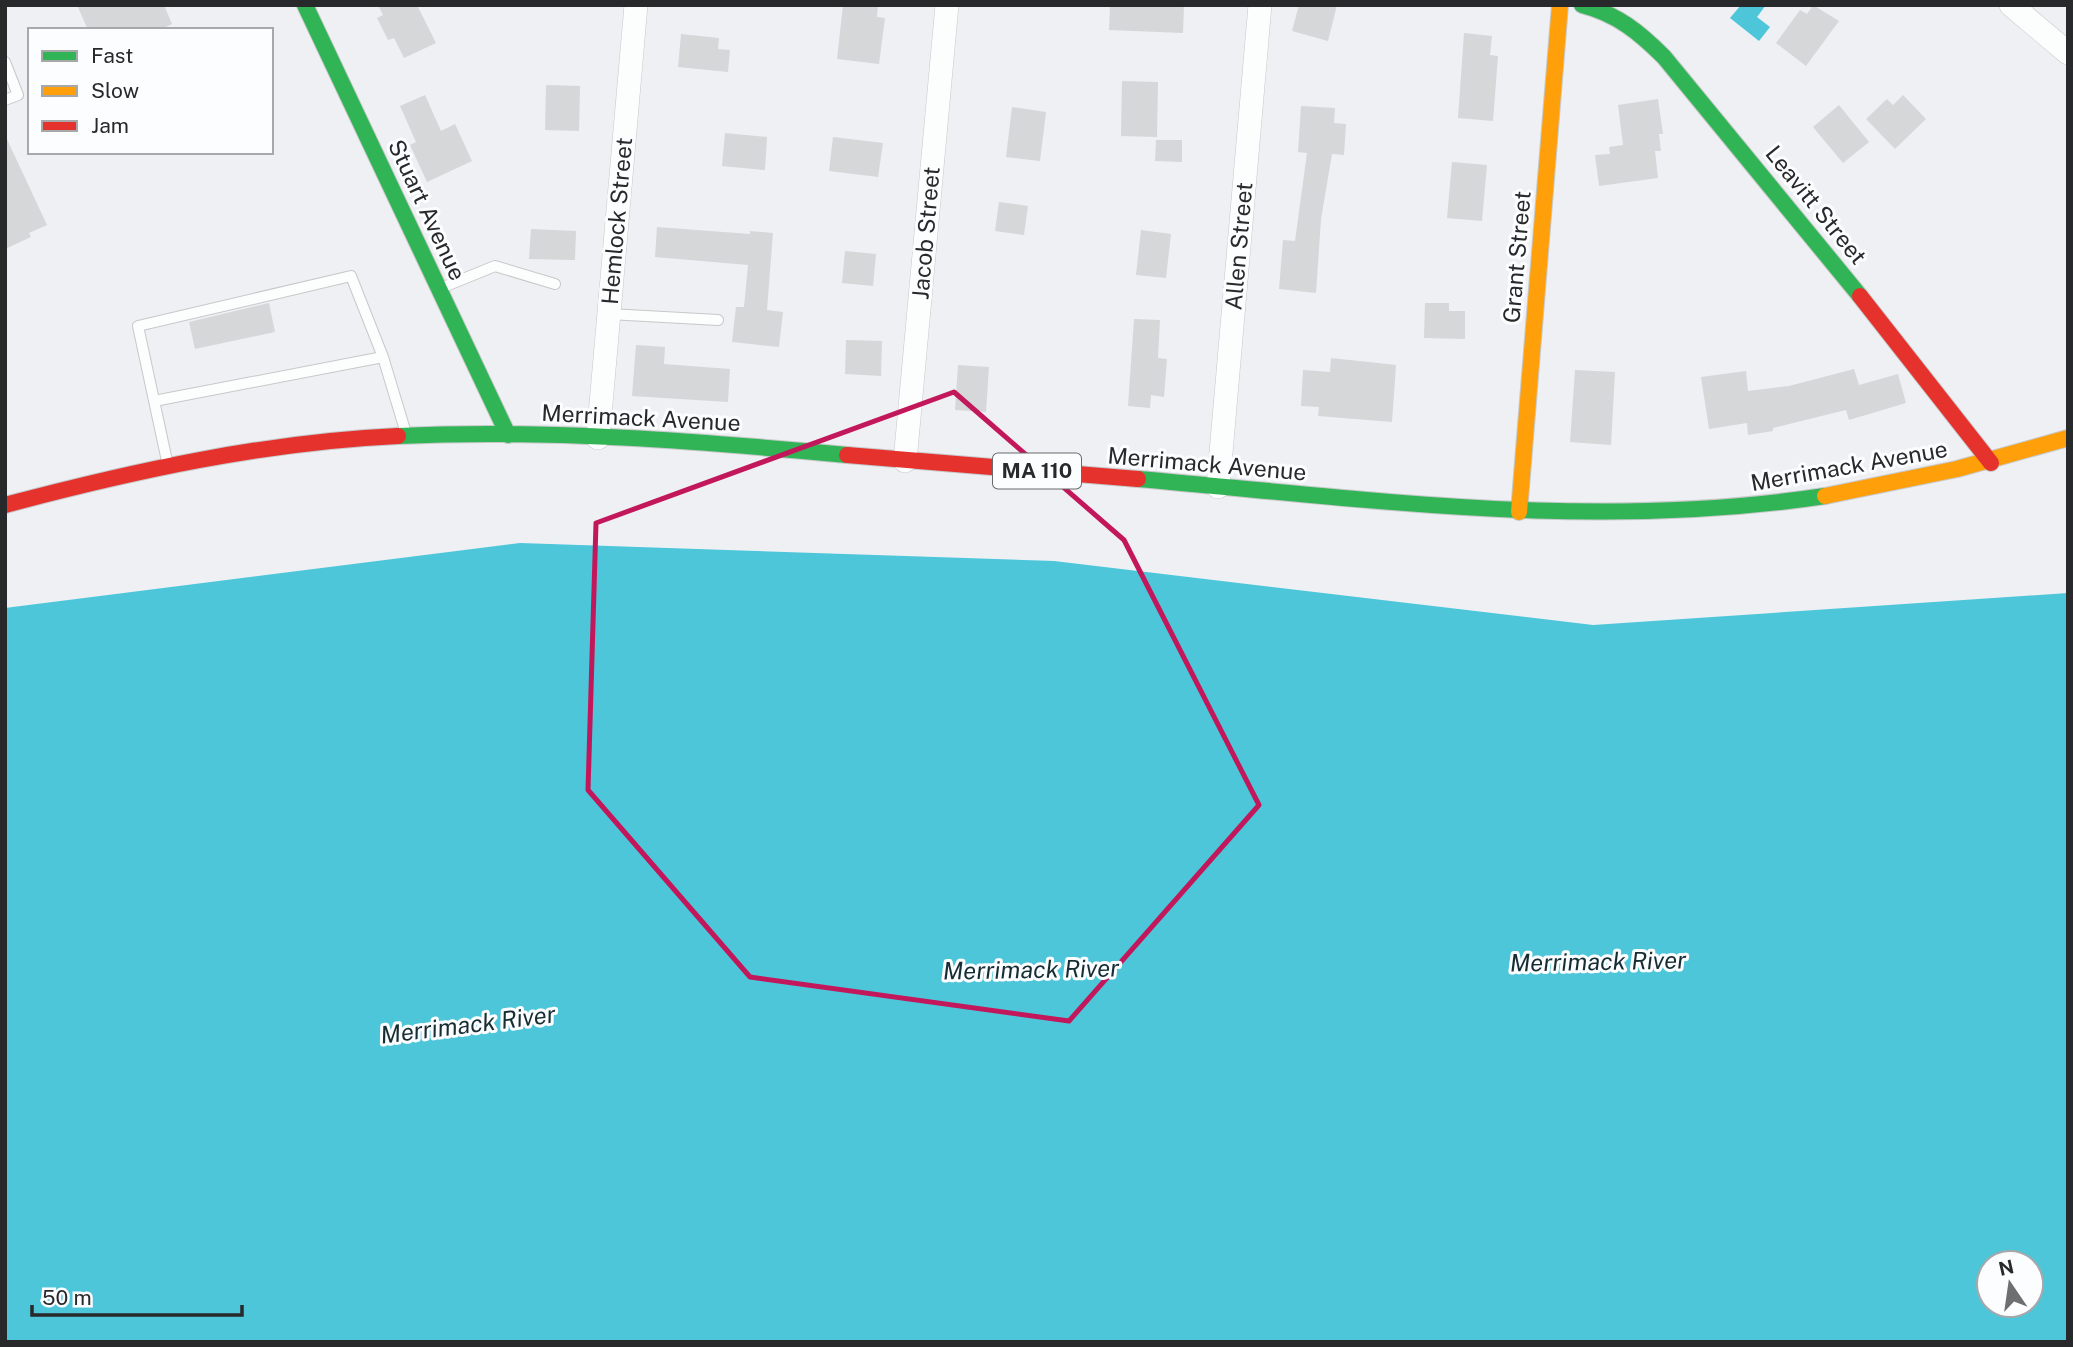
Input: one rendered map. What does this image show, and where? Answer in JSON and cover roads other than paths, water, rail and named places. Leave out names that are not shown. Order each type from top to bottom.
[{"type":"main road","name":"Stuart Avenue","points":[[305,5],[508,435]]},
{"type":"main road","name":"Grant Street","points":[[1519,512],[1560,5]]},
{"type":"main road","name":"Leavitt Street","points":[[1582,5],[1605,11],[1635,29],[1664,57],[1814,237],[1991,463]]},
{"type":"main road","name":"Merrimack Avenue","points":[[5,506],[168,466],[305,443],[407,436],[508,435],[733,444],[905,461],[1519,512],[1612,514],[1793,503],[1991,463],[2068,438]]},
{"type":"street","name":"Hemlock Street","points":[[598,438],[636,5]]},
{"type":"street","name":"Jacob Street","points":[[905,461],[947,5]]},
{"type":"street","name":"Allen Street","points":[[1218,487],[1260,5]]},
{"type":"street","points":[[2011,5],[2068,53]]},
{"type":"lane","points":[[5,62],[18,95],[5,100]]},
{"type":"lane","points":[[439,289],[495,267],[555,284]]},
{"type":"lane","points":[[168,466],[138,326],[351,276],[383,357],[407,436]]},
{"type":"lane","points":[[609,314],[718,320]]},
{"type":"lane","points":[[154,401],[383,357]]},
{"type":"water","points":[[1741,5],[1766,5],[1757,17],[1770,27],[1759,41],[1730,18]]},
{"type":"water","name":"Merrimack River","points":[[520,543],[1054,561],[1593,625],[2068,593],[2068,1342],[5,1342],[5,608]]}]
